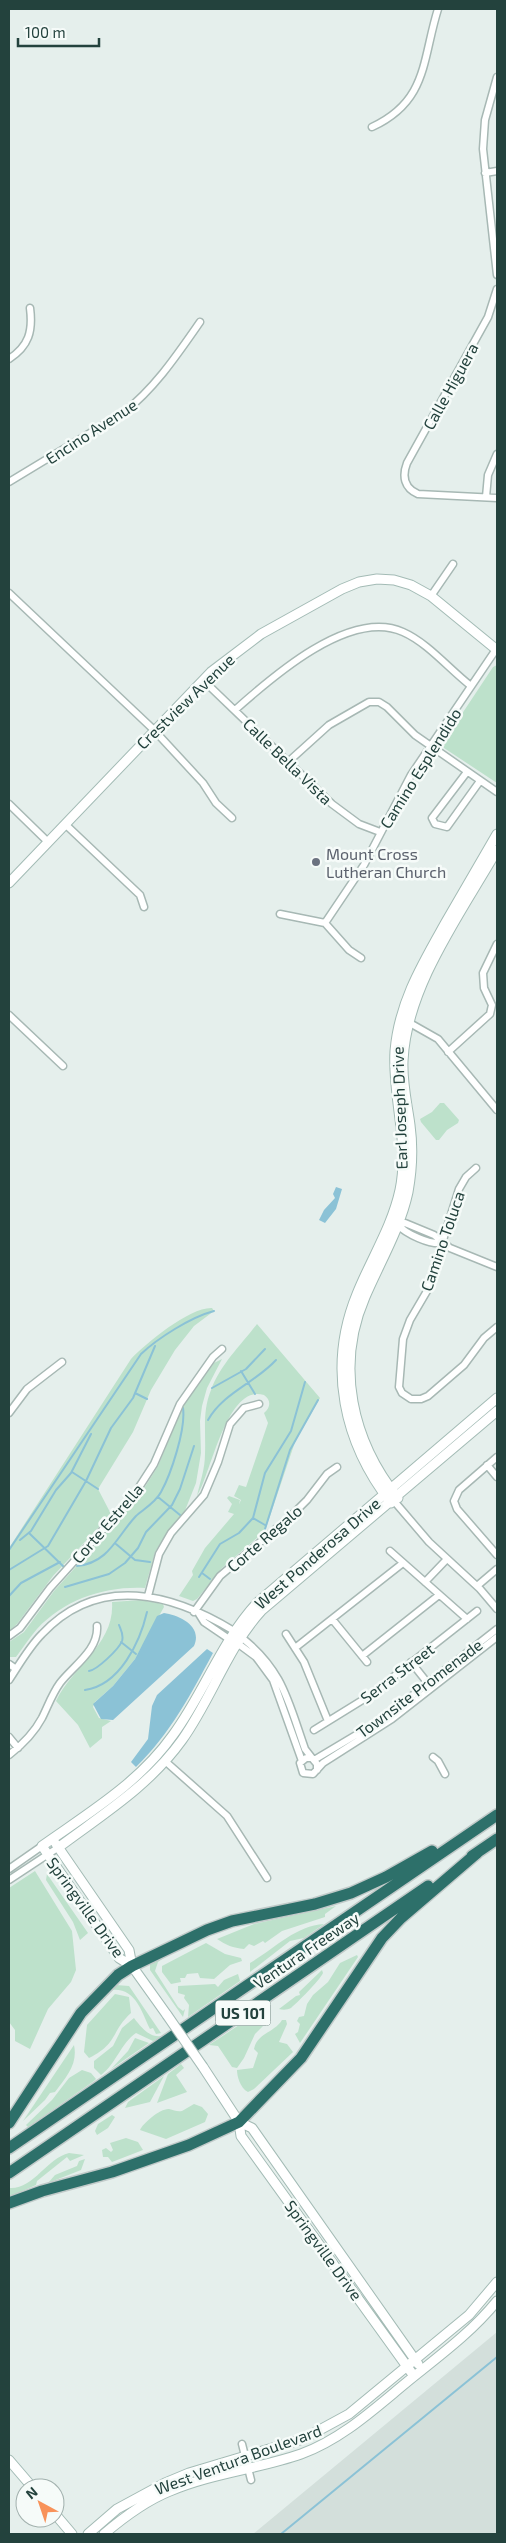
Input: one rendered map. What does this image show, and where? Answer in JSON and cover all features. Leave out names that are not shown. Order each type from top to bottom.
[{"type":"highway","name":"Ventura Freeway","points":[[9,2148],[497,1815]]},
{"type":"highway","points":[[9,2123],[81,2013],[118,1975],[132,1966],[207,1930],[232,1922],[315,1904],[351,1893],[386,1877],[450,1841],[470,1834]]},
{"type":"highway","name":"Ventura Freeway","points":[[9,2173],[497,1839]]},
{"type":"highway","points":[[9,2203],[42,2190],[112,2172],[190,2145],[239,2122],[306,2052],[382,1938],[401,1918],[477,1853]]},
{"type":"main road","name":"Crestview Avenue","points":[[9,883],[154,730],[203,680],[232,654],[267,630],[355,583],[377,579],[394,580],[411,585],[431,596],[497,649]]},
{"type":"main road","name":"Earl Joseph Drive","points":[[394,1501],[376,1470],[361,1438],[352,1404],[350,1368],[353,1338],[360,1310],[408,1192],[412,1157],[403,1073],[404,1021],[416,975],[497,834]]},
{"type":"main road","name":"Earl Joseph Drive","points":[[404,1021],[428,970],[497,850]]},
{"type":"main road","name":"West Ponderosa Drive","points":[[42,1846],[124,1788],[157,1755],[266,1595],[497,1398]]},
{"type":"main road","name":"West Ponderosa Drive","points":[[58,1847],[127,1798],[165,1762],[190,1728],[235,1638],[271,1602],[394,1501],[497,1411]]},
{"type":"main road","points":[[157,1755],[165,1762]]},
{"type":"main road","name":"Springville Drive","points":[[52,1839],[129,1950],[132,1966]]},
{"type":"main road","name":"Springville Drive","points":[[42,1846],[118,1958],[132,1966],[167,2015],[239,2122],[241,2136],[414,2376]]},
{"type":"main road","name":"Springville Drive","points":[[239,2122],[252,2128],[422,2370]]},
{"type":"main road","name":"West Ventura Boulevard","points":[[88,2534],[117,2510],[150,2490],[189,2473],[245,2457],[324,2429],[348,2414],[469,2315],[497,2282]]},
{"type":"main road","name":"West Ventura Boulevard","points":[[104,2534],[147,2502],[169,2491],[302,2453],[329,2441],[354,2424],[468,2334],[497,2301]]},
{"type":"main road","points":[[9,2460],[24,2478]]},
{"type":"street","points":[[372,127],[398,112],[418,87],[438,9]]},
{"type":"street","points":[[497,78],[485,120],[483,149],[497,275]]},
{"type":"street","points":[[485,173],[497,172]]},
{"type":"street","name":"Calle Higuera","points":[[486,498],[418,494],[406,483],[404,474],[407,463],[488,318],[497,289]]},
{"type":"street","points":[[9,359],[23,348],[28,340],[31,325],[30,308]]},
{"type":"street","name":"Encino Avenue","points":[[9,482],[123,413],[140,400],[160,378],[200,322]]},
{"type":"street","points":[[497,454],[488,475],[486,498],[497,498]]},
{"type":"street","points":[[431,596],[453,564]]},
{"type":"street","points":[[9,593],[154,730],[203,783],[216,803],[232,818]]},
{"type":"street","points":[[235,710],[281,670],[335,639],[354,630],[370,626],[394,629],[412,636],[471,686]]},
{"type":"street","name":"Camino Esplendido","points":[[325,923],[354,880],[401,792],[497,649]]},
{"type":"street","name":"Calle Bella Vista","points":[[203,680],[347,816],[359,824],[380,832]]},
{"type":"street","points":[[288,762],[322,730],[374,701],[384,704],[405,727],[497,792]]},
{"type":"street","points":[[467,772],[432,818],[435,824],[447,827],[480,781]]},
{"type":"street","points":[[9,804],[48,842]]},
{"type":"street","points":[[65,824],[140,895],[144,907]]},
{"type":"street","points":[[280,914],[325,923],[350,950],[361,958]]},
{"type":"street","points":[[448,1052],[490,1014],[492,1005],[484,988],[483,973],[497,944]]},
{"type":"street","points":[[9,1015],[63,1066]]},
{"type":"street","points":[[404,1021],[433,1035],[497,1110]]},
{"type":"street","points":[[490,1102],[497,1096]]},
{"type":"street","name":"Camino Toluca","points":[[476,1168],[459,1189],[427,1291],[410,1320],[403,1339],[398,1384],[402,1393],[411,1399],[422,1399],[430,1394],[464,1365],[484,1338],[497,1327]]},
{"type":"street","points":[[394,1224],[405,1224],[427,1232],[439,1238],[442,1243],[497,1266]]},
{"type":"street","name":"Corte Estrella","points":[[9,1636],[20,1628],[50,1588],[134,1494],[154,1464],[180,1404],[213,1357],[222,1349]]},
{"type":"street","points":[[9,1413],[27,1389],[62,1362]]},
{"type":"street","points":[[148,1596],[159,1554],[171,1533],[193,1510],[204,1495],[218,1462],[230,1424],[244,1408],[259,1404]]},
{"type":"street","points":[[497,1457],[458,1490],[454,1499],[457,1509],[497,1555]]},
{"type":"street","points":[[487,1466],[497,1477]]},
{"type":"street","name":"Corte Regalo","points":[[197,1613],[220,1576],[299,1508],[325,1476],[337,1467]]},
{"type":"street","name":"Earl Joseph Drive","points":[[394,1501],[424,1538],[477,1586],[497,1608]]},
{"type":"street","points":[[390,1551],[467,1619]]},
{"type":"street","points":[[425,1582],[447,1558]]},
{"type":"street","points":[[296,1648],[403,1563]]},
{"type":"street","points":[[477,1586],[497,1569]]},
{"type":"street","points":[[362,1656],[439,1595]]},
{"type":"street","points":[[9,1680],[43,1633],[76,1608],[115,1596],[148,1596],[175,1602],[197,1613],[204,1622],[235,1638],[260,1652],[275,1670],[305,1749],[313,1759],[317,1770],[311,1775],[303,1773],[300,1769],[302,1761],[273,1680],[256,1657],[235,1638]]},
{"type":"street","name":"Serra Street","points":[[314,1730],[368,1696],[478,1610]]},
{"type":"street","points":[[332,1619],[367,1662]]},
{"type":"street","points":[[9,1755],[18,1748],[38,1725],[60,1684],[85,1657],[96,1637],[97,1626]]},
{"type":"street","name":"Townsite Promenade","points":[[317,1770],[323,1763],[384,1725],[497,1629]]},
{"type":"street","points":[[286,1634],[304,1662],[328,1721]]},
{"type":"street","name":"Townsite Promenade","points":[[313,1759],[370,1728],[497,1638]]},
{"type":"street","points":[[411,1662],[430,1686]]},
{"type":"street","points":[[9,1664],[16,1669]]},
{"type":"street","points":[[9,1737],[18,1748]]},
{"type":"street","points":[[432,1757],[436,1759],[446,1774]]},
{"type":"street","points":[[302,1761],[313,1759]]},
{"type":"street","points":[[165,1762],[227,1816],[267,1878]]},
{"type":"street","name":"West Ponderosa Drive","points":[[9,1869],[42,1846]]},
{"type":"street","name":"West Ponderosa Drive","points":[[9,1880],[58,1847]]},
{"type":"street","points":[[242,2444],[251,2480]]},
{"type":"shaded area","points":[[497,2332],[497,2534],[253,2534]]},
{"type":"green space","points":[[497,665],[497,783],[444,748],[442,744],[493,667]]},
{"type":"green space","points":[[440,1103],[444,1103],[459,1120],[439,1140],[436,1140],[420,1119],[432,1112]]},
{"type":"green space","points":[[212,1308],[214,1311],[194,1326],[175,1350],[151,1390],[133,1432],[98,1489],[111,1514],[53,1576],[17,1624],[9,1631],[9,1548],[131,1359],[157,1336],[181,1319],[203,1309]]},
{"type":"green space","points":[[257,1324],[320,1398],[295,1442],[265,1531],[222,1568],[197,1599],[193,1601],[179,1596],[193,1575],[192,1571],[205,1548],[234,1514],[228,1512],[232,1504],[227,1498],[229,1496],[240,1500],[239,1504],[241,1500],[234,1496],[239,1485],[246,1487],[268,1423],[264,1413],[269,1406],[269,1401],[264,1395],[251,1395],[240,1403],[230,1416],[222,1433],[197,1496],[204,1465],[205,1414],[208,1398],[225,1364]]},
{"type":"green space","points":[[222,1359],[207,1388],[202,1406],[200,1421],[201,1453],[196,1483],[184,1513],[168,1531],[155,1552],[145,1588],[115,1589],[86,1596],[73,1602],[37,1629],[16,1657],[9,1657],[9,1642],[24,1632],[54,1591],[138,1498],[158,1466],[183,1406],[214,1363]]},
{"type":"green space","points":[[141,1600],[163,1604],[164,1607],[135,1659],[113,1686],[95,1702],[93,1707],[99,1718],[111,1721],[102,1727],[102,1738],[90,1748],[78,1725],[56,1701],[63,1688],[100,1643],[111,1617],[112,1602]]},
{"type":"green space","points":[[35,1871],[72,1931],[76,1970],[71,1982],[48,2009],[30,2049],[15,2041],[15,2030],[9,2022],[9,1888]]},
{"type":"green space","points":[[47,1874],[88,1933],[80,1940],[73,1922],[46,1880]]},
{"type":"green space","points":[[336,1906],[325,1914],[325,1917],[282,1931],[265,1943],[263,1941],[254,1946],[249,1944],[244,1949],[230,1946],[217,1939],[254,1924]]},
{"type":"green space","points":[[324,1924],[304,1938],[290,1941],[250,1972],[250,1963],[285,1939],[304,1929]]},
{"type":"green space","points":[[206,1943],[225,1954],[241,1958],[242,1961],[230,1965],[214,1979],[200,1978],[198,1973],[187,1974],[185,1978],[180,1978],[181,1982],[171,1984],[162,1972],[162,1966]]},
{"type":"green space","points":[[357,1955],[358,1957],[300,2043],[295,2034],[298,2032],[300,2024],[297,2021],[299,2017],[304,2016],[307,2004],[313,1995],[328,1982],[340,1963]]},
{"type":"green space","points":[[165,1957],[158,1962],[155,1971],[178,2007],[183,2011],[185,2009],[183,2017],[150,1970],[150,1963]]},
{"type":"green space","points":[[322,1970],[323,1973],[318,1981],[291,2008],[279,2009],[300,1995],[299,1992]]},
{"type":"green space","points":[[238,1974],[240,1981],[188,2017],[189,2005],[184,1998],[185,1995],[178,1993],[178,1986],[215,1984],[218,1987],[224,1980]]},
{"type":"green space","points":[[116,1985],[129,1986],[161,2033],[156,2034],[153,2028],[150,2029],[141,2009],[132,1997],[120,1990],[111,1990]]},
{"type":"green space","points":[[115,1994],[129,1997],[131,2013],[105,2048],[89,2058],[84,2052],[87,2025]]},
{"type":"green space","points":[[265,2011],[269,2012],[270,2019],[255,2034],[244,2058],[237,2068],[232,2067],[218,2046],[209,2045],[254,2015]]},
{"type":"green space","points":[[134,2018],[147,2032],[154,2036],[162,2036],[153,2041],[136,2033],[126,2042],[111,2065],[101,2075],[94,2068],[94,2061],[113,2046],[122,2028]]},
{"type":"green space","points":[[282,2020],[286,2020],[287,2024],[279,2042],[287,2044],[293,2052],[254,2089],[248,2092],[238,2079],[237,2070],[253,2068],[258,2053],[254,2049],[256,2044],[262,2036],[275,2028]]},
{"type":"green space","points":[[135,2038],[149,2043],[111,2069],[128,2051]]},
{"type":"green space","points":[[74,2045],[73,2064],[67,2075],[55,2092],[50,2093],[23,2121]]},
{"type":"green space","points":[[181,2064],[184,2068],[176,2075],[187,2092],[157,2103],[168,2074]]},
{"type":"green space","points":[[82,2070],[91,2073],[96,2079],[28,2127],[26,2125],[52,2100],[69,2078]]},
{"type":"green space","points":[[164,2076],[150,2102],[125,2108],[128,2102]]},
{"type":"green space","points":[[194,2104],[202,2107],[208,2114],[205,2122],[166,2139],[140,2130],[157,2113],[166,2109],[182,2111]]},
{"type":"green space","points":[[112,2115],[115,2117],[108,2128],[97,2135],[95,2131],[98,2124]]},
{"type":"green space","points":[[126,2138],[138,2142],[143,2150],[112,2162],[108,2157],[103,2157],[102,2150],[106,2148],[111,2152],[113,2150],[110,2143]]},
{"type":"green space","points":[[69,2153],[84,2155],[70,2161],[67,2157],[37,2181],[36,2185],[9,2197],[9,2188],[25,2184],[61,2156]]},
{"type":"green space","points":[[85,2159],[81,2170],[48,2183],[55,2175],[77,2166],[79,2161]]},
{"type":"water","points":[[336,1187],[342,1189],[336,1209],[325,1223],[319,1220],[324,1210],[335,1198],[333,1194]]},
{"type":"water","points":[[164,1613],[182,1619],[192,1627],[196,1639],[194,1646],[113,1720],[101,1719],[93,1704],[113,1686],[135,1659],[157,1616]]},
{"type":"water","points":[[207,1649],[213,1653],[188,1698],[170,1727],[136,1767],[131,1762],[148,1739],[152,1706],[157,1695]]},
{"type":"waterway","points":[[9,1550],[141,1354],[156,1341],[175,1329],[195,1318],[214,1311]]},
{"type":"waterway","points":[[9,1570],[48,1546],[86,1481],[111,1428],[133,1398],[155,1346]]},
{"type":"waterway","points":[[212,1388],[246,1369],[265,1349]]},
{"type":"waterway","points":[[208,1420],[222,1402],[276,1360]]},
{"type":"waterway","points":[[241,1371],[255,1394]]},
{"type":"waterway","points":[[199,1577],[220,1544],[239,1533],[253,1518],[265,1473],[291,1431],[305,1382]]},
{"type":"waterway","points":[[135,1393],[147,1399]]},
{"type":"waterway","points":[[265,1529],[290,1450],[318,1400]]},
{"type":"waterway","points":[[77,1566],[88,1564],[105,1554],[136,1516],[159,1496],[177,1451],[182,1427],[183,1408]]},
{"type":"waterway","points":[[20,1540],[31,1531],[56,1490],[71,1473],[91,1434]]},
{"type":"waterway","points":[[65,1587],[109,1574],[125,1563],[138,1548],[146,1532],[172,1505],[180,1489],[194,1446]]},
{"type":"waterway","points":[[72,1472],[98,1489]]},
{"type":"waterway","points":[[158,1497],[180,1515]]},
{"type":"waterway","points":[[253,1518],[265,1525]]},
{"type":"waterway","points":[[29,1533],[65,1568]]},
{"type":"waterway","points":[[116,1544],[135,1560],[150,1562]]},
{"type":"waterway","points":[[9,1596],[21,1583],[60,1562]]},
{"type":"waterway","points":[[202,1573],[210,1579]]},
{"type":"waterway","points":[[85,1690],[108,1680],[118,1671],[134,1649],[147,1612]]},
{"type":"waterway","points":[[89,1671],[102,1663],[120,1645],[123,1637],[119,1625]]},
{"type":"waterway","points":[[121,1642],[136,1654]]},
{"type":"waterway","points":[[281,2534],[497,2357]]},
{"type":"place","name":"Mount Cross Lutheran Church","points":[[316,862]]}]
